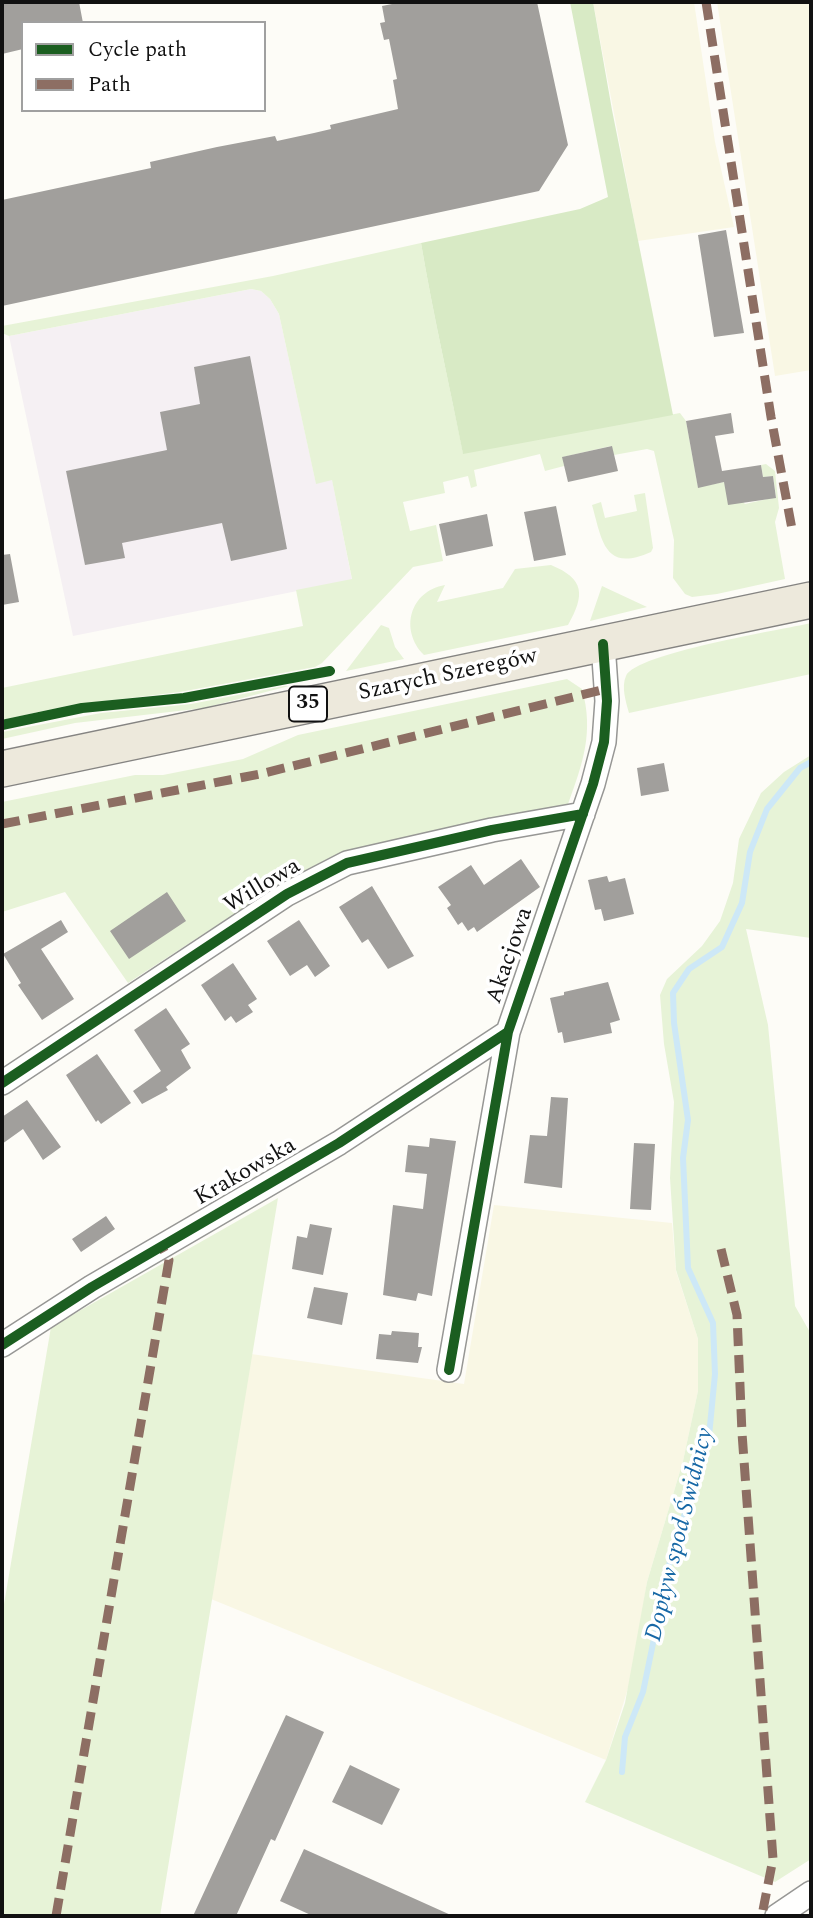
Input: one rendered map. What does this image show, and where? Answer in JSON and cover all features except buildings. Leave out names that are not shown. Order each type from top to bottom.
[{"type":"main road","name":"Szarych Szeregów","points":[[2,769],[811,600]]},
{"type":"street","name":"Akacjowa","points":[[449,1370],[508,1032],[583,814],[604,742],[607,701],[603,644]]},
{"type":"street","name":"Willowa","points":[[2,1083],[287,894],[347,863],[492,830],[583,814]]},
{"type":"street","name":"Krakowska","points":[[2,1345],[92,1287],[339,1143],[508,1032]]},
{"type":"street","points":[[778,1916],[811,1893]]},
{"type":"shaded area","points":[[593,2],[694,2],[715,142],[734,227],[638,241]]},
{"type":"shaded area","points":[[717,2],[811,2],[811,370],[775,376]]},
{"type":"shaded area","points":[[251,289],[261,291],[270,299],[279,314],[316,483],[332,479],[352,580],[73,636],[9,336]]},
{"type":"shaded area","points":[[494,1205],[672,1223],[676,1271],[698,1339],[698,1391],[683,1461],[647,1582],[633,1672],[606,1760],[211,1599],[251,1354],[464,1384]]},
{"type":"green space","points":[[570,2],[593,2],[673,415],[463,454],[421,243],[580,209],[608,197]]},
{"type":"green space","points":[[421,243],[463,453],[680,413],[686,421],[698,487],[724,482],[745,504],[776,497],[773,476],[763,477],[761,465],[766,464],[775,471],[779,508],[775,522],[785,579],[717,594],[692,597],[685,594],[673,578],[674,540],[654,451],[647,449],[614,455],[611,446],[563,457],[564,466],[545,471],[540,454],[474,470],[477,486],[471,488],[468,476],[443,482],[445,493],[403,502],[410,531],[436,525],[443,561],[413,567],[322,663],[315,667],[180,692],[71,705],[2,720],[2,688],[303,626],[296,590],[352,579],[332,480],[316,484],[279,314],[270,299],[261,291],[251,289],[9,336],[2,333],[2,326],[273,276]]},
{"type":"green space","points":[[645,493],[653,548],[651,552],[635,557],[614,556],[603,541],[592,505],[601,502],[605,518],[637,511],[634,495]]},
{"type":"green space","points":[[551,565],[570,576],[579,589],[577,605],[568,625],[424,655],[416,645],[410,623],[412,613],[423,595],[433,589],[445,585],[437,602],[503,588],[515,569]]},
{"type":"green space","points":[[602,586],[647,607],[590,621]]},
{"type":"green space","points":[[811,623],[811,674],[629,713],[624,685],[626,676],[636,667],[681,651]]},
{"type":"green space","points":[[381,625],[389,628],[395,647],[404,659],[346,671]]},
{"type":"green space","points":[[567,679],[582,689],[587,719],[582,761],[568,804],[333,856],[285,881],[128,983],[65,892],[2,912],[2,802],[135,775],[163,775],[243,759],[298,735]]},
{"type":"green space","points":[[289,686],[204,708],[75,723],[2,739],[2,732],[101,713],[191,704]]},
{"type":"green space","points":[[811,755],[811,938],[746,929],[768,1025],[795,1306],[811,1334],[811,1859],[775,1882],[585,1802],[606,1760],[625,1703],[647,1582],[683,1461],[698,1391],[698,1339],[676,1270],[670,1178],[674,1102],[664,1044],[660,995],[667,979],[702,946],[720,921],[733,883],[739,839],[761,793],[784,772]]},
{"type":"green space","points":[[278,1198],[160,1916],[2,1916],[2,1616],[51,1327]]},
{"type":"waterway","name":"Dopływ spod Świdnicy","points":[[622,1772],[625,1737],[643,1692],[670,1561],[709,1436],[715,1374],[713,1323],[688,1268],[683,1158],[688,1120],[674,1023],[673,993],[689,969],[722,947],[742,903],[750,852],[767,809],[800,768],[811,762]]},
{"type":"marked path","points":[[706,2],[771,417],[792,529]]},
{"type":"marked path","points":[[2,824],[260,774],[606,689]]},
{"type":"marked path","points":[[56,1916],[169,1260],[161,1246]]},
{"type":"marked path","points":[[721,1249],[737,1315],[742,1433],[773,1859],[763,1910]]},
{"type":"cycle path","points":[[449,1370],[508,1032],[593,784],[604,742],[607,701],[603,644]]},
{"type":"cycle path","points":[[2,725],[82,708],[184,698],[330,671]]},
{"type":"cycle path","points":[[2,1083],[287,894],[347,863],[492,830],[583,814]]},
{"type":"cycle path","points":[[2,1345],[92,1287],[339,1143],[508,1032]]}]
